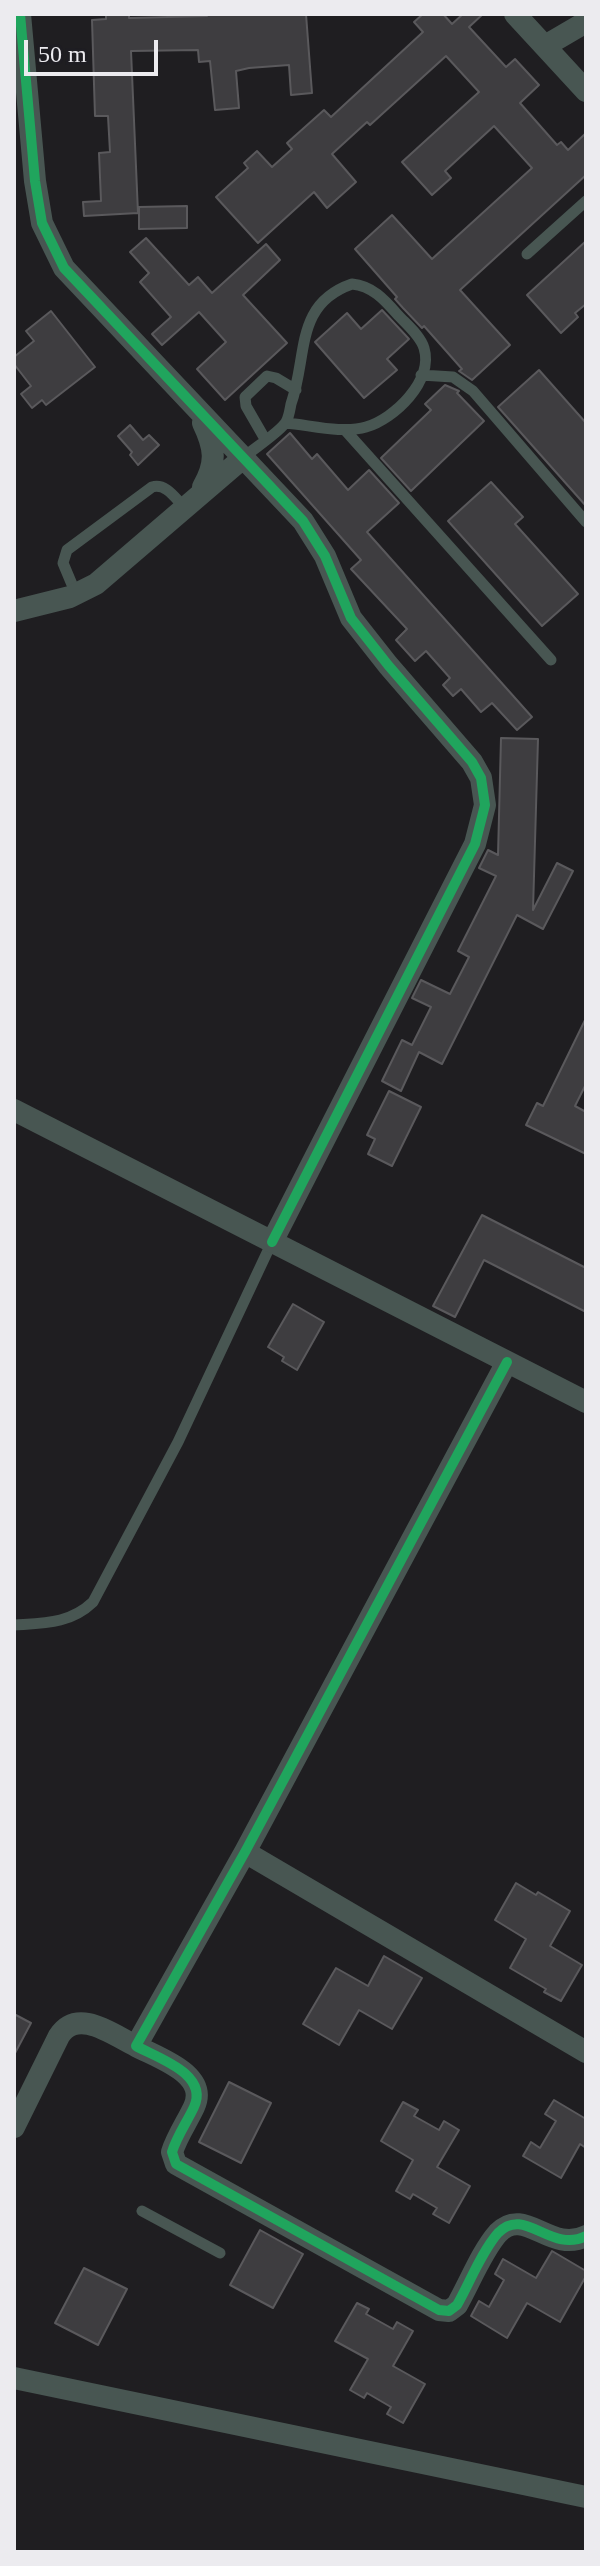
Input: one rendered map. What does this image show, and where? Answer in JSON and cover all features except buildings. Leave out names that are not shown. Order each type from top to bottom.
[{"type":"street","points":[[20,14],[35,181],[42,223],[64,268],[303,521],[325,556],[351,618],[472,762],[481,778],[485,805],[475,844],[272,1242]]},
{"type":"street","points":[[515,14],[586,91]]},
{"type":"street","points":[[545,46],[586,22]]},
{"type":"street","points":[[191,501],[214,466],[215,456],[211,438],[197,411]]},
{"type":"street","points":[[14,611],[76,594],[108,575],[243,458]]},
{"type":"street","points":[[14,619],[46,603]]},
{"type":"street","points":[[14,1110],[586,1402]]},
{"type":"street","points":[[136,2046],[245,1852],[507,1362]]},
{"type":"street","points":[[245,1852],[586,2052]]},
{"type":"street","points":[[14,2127],[59,2036],[69,2025],[84,2022],[185,2073],[195,2084],[195,2105],[172,2152],[176,2164],[439,2310],[449,2311],[457,2305],[494,2238],[507,2227],[525,2225],[562,2241],[586,2236]]},
{"type":"street","points":[[14,2378],[586,2497]]},
{"type":"lane","points":[[527,254],[586,201]]},
{"type":"lane","points":[[243,458],[286,423],[296,390],[304,337],[317,307],[328,295],[352,284],[372,290],[420,340],[425,351],[421,375],[407,400],[389,417],[368,427],[345,430],[286,423]]},
{"type":"lane","points":[[421,375],[444,374],[473,391],[586,522]]},
{"type":"lane","points":[[265,439],[246,406],[245,397],[267,376],[296,390]]},
{"type":"lane","points":[[345,430],[551,660]]},
{"type":"lane","points":[[76,594],[63,563],[67,550],[157,486],[191,501]]},
{"type":"lane","points":[[14,1625],[63,1621],[84,1611],[93,1602],[178,1442],[272,1242]]},
{"type":"lane","points":[[142,2211],[220,2253]]},
{"type":"cycle path","points":[[20,14],[35,181],[42,223],[64,268],[303,521],[325,556],[351,618],[472,762],[481,778],[485,805],[475,844],[272,1242]]},
{"type":"cycle path","points":[[507,1362],[245,1852],[136,2046],[179,2069],[194,2085],[197,2095],[194,2107],[172,2152],[176,2164],[439,2310],[449,2311],[457,2305],[487,2249],[498,2233],[508,2226],[528,2226],[561,2239],[573,2240],[586,2236]]}]
